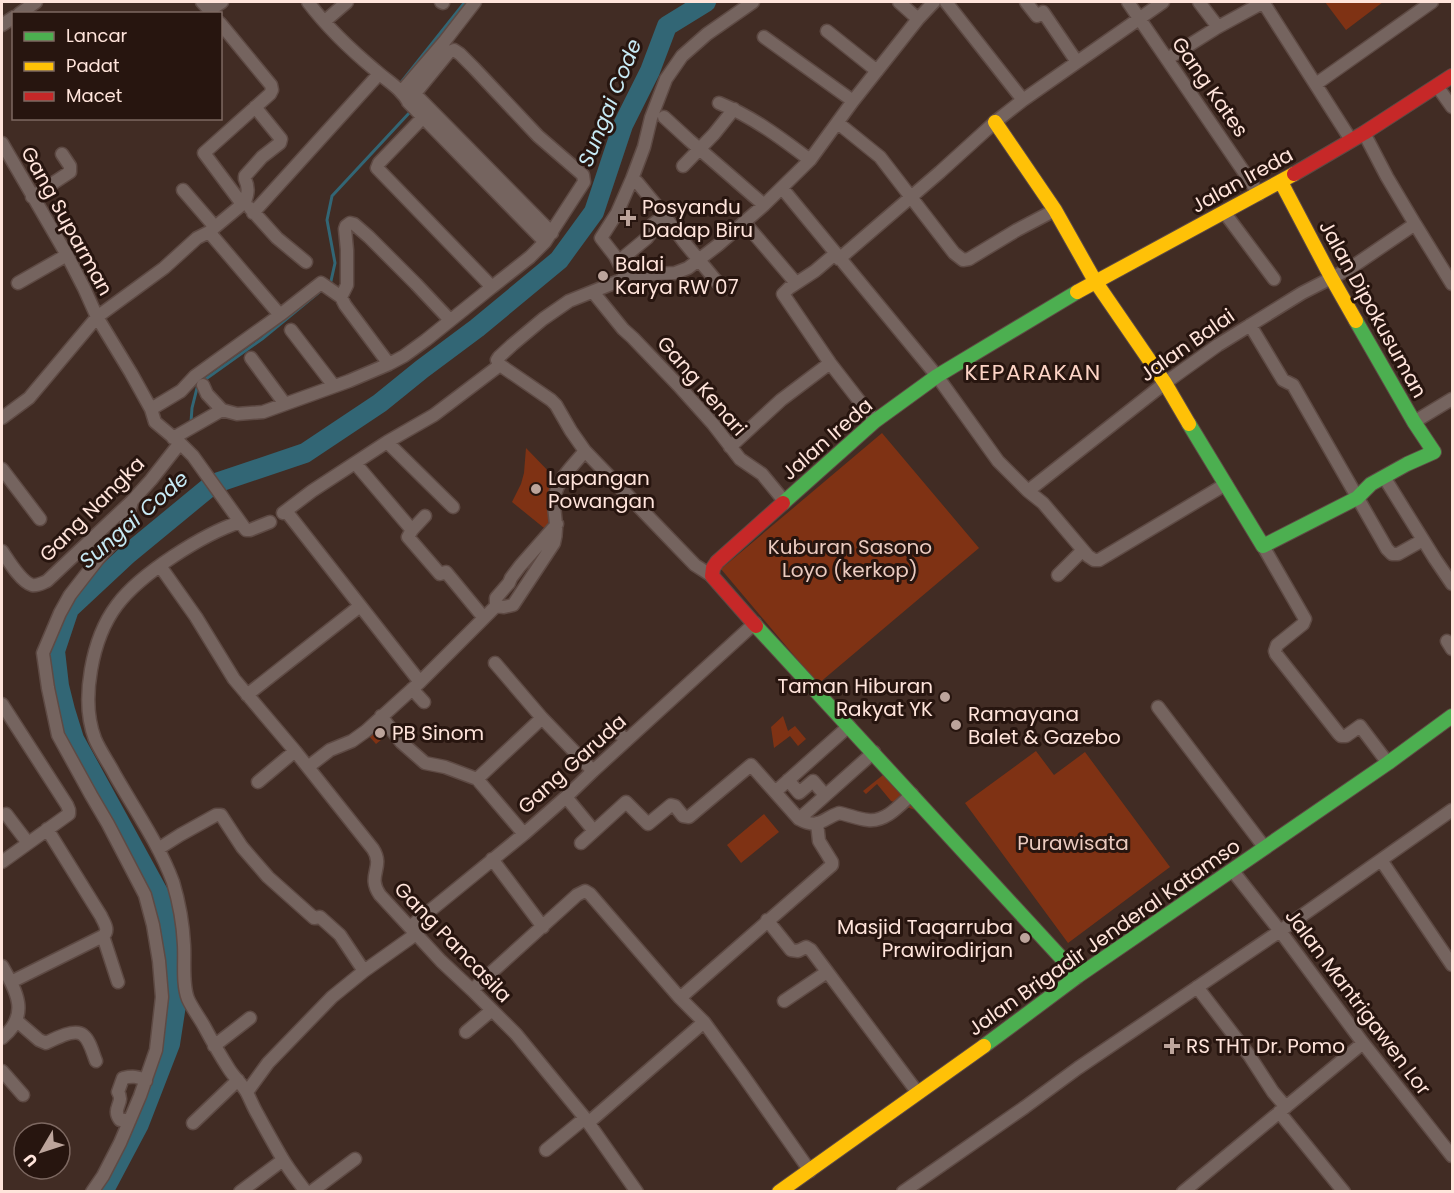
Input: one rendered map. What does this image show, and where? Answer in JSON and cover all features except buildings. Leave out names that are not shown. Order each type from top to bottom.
[{"type":"street","points":[[22,12],[36,2]]},
{"type":"street","points":[[208,8],[222,2]]},
{"type":"street","points":[[308,2],[352,49],[426,113],[548,238]]},
{"type":"street","points":[[325,21],[347,2]]},
{"type":"street","points":[[407,95],[475,2]]},
{"type":"street","points":[[626,278],[615,256],[601,238],[617,213],[632,179],[666,79],[682,56],[707,34],[753,2]]},
{"type":"street","points":[[899,2],[918,19]]},
{"type":"street","points":[[934,2],[853,101],[810,160],[764,205],[699,260],[675,273],[644,274],[626,278],[569,301],[543,319],[497,360],[500,365],[556,405],[585,452],[695,565],[712,576],[1078,976]]},
{"type":"street","points":[[946,2],[1023,100]]},
{"type":"street","points":[[1026,2],[1037,16],[1043,12],[1077,62]]},
{"type":"street","name":"Gang Kates","points":[[1128,2],[1259,194]]},
{"type":"street","points":[[875,421],[830,363],[784,296],[784,292],[837,257],[912,197],[995,122],[1023,100],[1163,2]]},
{"type":"street","points":[[1199,2],[1218,27]]},
{"type":"street","points":[[1167,59],[1263,2],[1316,84],[1387,177],[1452,284]]},
{"type":"street","points":[[1316,84],[1432,2]]},
{"type":"street","points":[[222,25],[271,85],[272,90],[204,153],[204,156],[277,238],[306,262]]},
{"type":"street","points":[[827,31],[877,71]]},
{"type":"street","points":[[764,37],[853,101]]},
{"type":"street","points":[[203,385],[207,394],[222,410],[237,414],[263,412],[389,364],[426,340],[516,269],[548,238],[584,182],[585,179],[579,171],[538,136],[454,50],[448,52],[407,95]]},
{"type":"street","points":[[253,213],[379,74]]},
{"type":"street","name":"Jalan Ireda","points":[[712,576],[717,562],[875,421],[937,376],[1095,281],[1281,182],[1452,76]]},
{"type":"street","points":[[1437,86],[1452,107]]},
{"type":"street","points":[[719,103],[734,109],[773,132],[810,160]]},
{"type":"street","points":[[2,418],[29,398],[97,317],[164,268],[197,238],[212,230],[244,203],[248,193],[245,176],[281,139],[255,107]]},
{"type":"street","points":[[683,166],[734,109]]},
{"type":"street","points":[[426,113],[379,163],[377,168],[492,287]]},
{"type":"street","points":[[664,117],[764,205]]},
{"type":"street","points":[[995,122],[1055,210],[1095,281],[1165,383],[1305,619],[1303,624],[1277,645],[1276,654],[1341,736],[1346,736],[1360,726],[1388,763]]},
{"type":"street","points":[[838,123],[880,157],[954,253],[963,260],[969,259],[1055,210]]},
{"type":"street","name":"Gang Suparman","points":[[2,144],[67,255],[97,317],[151,409]]},
{"type":"street","points":[[32,196],[70,172],[70,166],[62,154]]},
{"type":"street","points":[[638,182],[723,288]]},
{"type":"street","name":"Jalan Dipokusuman","points":[[1281,182],[1414,422],[1434,452],[1384,477]]},
{"type":"street","points":[[782,188],[937,376],[998,461],[1043,503],[1094,560],[1099,560],[1226,484]]},
{"type":"street","points":[[183,190],[280,315]]},
{"type":"street","points":[[1224,213],[1274,279]]},
{"type":"street","points":[[624,257],[649,236],[653,224],[664,216]]},
{"type":"street","points":[[341,297],[347,285],[345,229],[350,223],[366,234],[450,320]]},
{"type":"street","points":[[743,223],[796,283]]},
{"type":"street","name":"Jalan Balai","points":[[1028,491],[1165,383],[1218,345],[1302,293],[1349,269],[1415,224]]},
{"type":"street","points":[[347,250],[366,234]]},
{"type":"street","points":[[18,283],[67,255]]},
{"type":"street","points":[[270,522],[246,530],[193,456],[155,422],[151,409],[181,391],[195,376],[321,283],[341,297],[389,364]]},
{"type":"street","name":"Gang Kenari","points":[[593,292],[623,330],[678,385],[720,432],[740,459],[762,474],[785,502]]},
{"type":"street","points":[[1250,325],[1283,380],[1293,385],[1387,549],[1392,554],[1398,554],[1423,540]]},
{"type":"street","points":[[291,330],[334,386]]},
{"type":"street","points":[[251,358],[285,404]]},
{"type":"street","points":[[730,447],[781,400],[830,363]]},
{"type":"street","points":[[424,702],[416,685],[360,606],[285,512],[312,491],[387,442],[434,415],[500,365]]},
{"type":"street","points":[[1414,422],[1452,399]]},
{"type":"street","points":[[177,441],[222,410]]},
{"type":"street","name":"Gang Nangka","points":[[2,551],[21,577],[32,585],[40,585],[54,576],[132,501],[151,480],[177,441]]},
{"type":"street","points":[[387,442],[453,507]]},
{"type":"street","points":[[496,606],[509,607],[516,602],[554,543],[557,532],[554,505],[557,489],[562,478],[585,452]]},
{"type":"street","points":[[355,463],[412,530]]},
{"type":"street","points":[[2,469],[40,519]]},
{"type":"street","points":[[1263,546],[1357,498],[1371,484],[1384,477],[1452,584]]},
{"type":"street","points":[[92,1191],[114,1157],[146,1081],[156,1050],[162,997],[159,961],[145,895],[58,735],[43,653],[60,612],[70,595],[98,558],[124,530],[132,501]]},
{"type":"street","points":[[425,516],[408,537],[440,574],[446,572],[484,618]]},
{"type":"street","points":[[238,519],[160,566],[135,585],[117,605],[106,623],[94,656],[88,703],[89,716],[96,740],[144,822],[173,883],[181,915],[185,986],[188,998],[214,1046],[247,1092],[283,1160],[306,1191]]},
{"type":"street","points":[[308,767],[333,748],[352,741],[416,685],[496,606],[496,598],[514,573],[557,524]]},
{"type":"street","points":[[1058,575],[1083,550]]},
{"type":"street","name":"Gang Pancasila","points":[[160,566],[234,679],[375,852],[378,860],[373,881],[380,895],[449,969],[516,1034],[605,1145],[637,1191]]},
{"type":"street","points":[[247,695],[360,606]]},
{"type":"street","name":"Gang Garuda","points":[[247,1092],[259,1073],[332,997],[413,931],[492,859],[566,797],[755,623]]},
{"type":"street","points":[[495,663],[542,718],[593,771]]},
{"type":"street","points":[[2,704],[69,810],[69,814],[2,862]]},
{"type":"street","points":[[1158,707],[1265,848]]},
{"type":"street","points":[[381,716],[401,741],[424,763],[445,767],[477,779],[524,834]]},
{"type":"street","name":"Jalan Brigadir Jenderal Katamso","points":[[779,1191],[1019,1021],[1078,976],[1388,763],[1452,716]]},
{"type":"street","points":[[477,779],[542,718]]},
{"type":"street","points":[[775,792],[849,726]]},
{"type":"street","points":[[615,729],[626,741]]},
{"type":"street","points":[[258,782],[295,751]]},
{"type":"street","points":[[798,819],[874,752]]},
{"type":"street","points":[[581,843],[626,802],[648,824],[672,805],[683,816],[689,817],[751,765],[798,819],[804,822],[817,823],[839,813],[861,819],[878,820],[912,794]]},
{"type":"street","points":[[788,780],[799,793],[813,782],[825,795]]},
{"type":"street","points":[[566,797],[594,831]]},
{"type":"street","points":[[903,1191],[1452,810]]},
{"type":"street","points":[[6,814],[28,843]]},
{"type":"street","points":[[158,849],[216,815],[221,815],[242,847],[268,877],[314,918],[320,917],[340,935],[364,971]]},
{"type":"street","points":[[680,998],[833,863],[819,841],[817,823]]},
{"type":"street","points":[[11,982],[103,936],[107,929],[47,829]]},
{"type":"street","points":[[492,859],[543,927]]},
{"type":"street","points":[[1382,860],[1452,965]]},
{"type":"street","name":"Jalan Mantrigawen Lor","points":[[1232,870],[1363,1044],[1452,1156]]},
{"type":"street","points":[[472,990],[577,895],[587,891],[680,998],[704,1022],[810,1171]]},
{"type":"street","points":[[767,921],[791,950],[798,951],[808,948],[918,1093]]},
{"type":"street","points":[[103,936],[118,982]]},
{"type":"street","points":[[2,966],[11,982],[17,1001],[17,1021],[2,1038]]},
{"type":"street","points":[[784,1001],[827,972]]},
{"type":"street","points":[[1197,987],[1249,1055],[1282,1109],[1344,1191]]},
{"type":"street","points":[[466,1032],[492,1010]]},
{"type":"street","points":[[214,1046],[250,1018]]},
{"type":"street","points":[[17,1021],[39,1040],[46,1042],[65,1034],[83,1035],[96,1062]]},
{"type":"street","points":[[546,1150],[586,1121],[704,1022]]},
{"type":"street","points":[[1191,1189],[1282,1109],[1363,1044]]},
{"type":"street","points":[[2,1071],[23,1095]]},
{"type":"street","points":[[130,1120],[120,1120],[116,1116],[121,1096],[118,1092],[120,1084],[123,1078],[130,1076],[146,1081]]},
{"type":"street","points":[[193,1123],[238,1080]]},
{"type":"street","points":[[311,1191],[355,1159]]},
{"type":"street","points":[[240,1191],[283,1160]]},
{"type":"green space","points":[[1325,2],[1383,2],[1346,30]]},
{"type":"green space","name":"Kuburan Sasono Loyo (kerkop)","points":[[882,433],[979,548],[818,684],[721,569]]},
{"type":"green space","name":"Lapangan Powangan","points":[[526,448],[554,477],[549,532],[512,502],[524,473]]},
{"type":"green space","points":[[783,716],[788,731],[795,726],[806,739],[798,746],[790,736],[774,748],[771,727]]},
{"type":"green space","name":"PB Sinom","points":[[384,721],[392,731],[376,744],[368,735]]},
{"type":"green space","name":"Purawisata","points":[[1036,751],[1054,775],[1085,752],[1170,867],[1068,943],[965,803]]},
{"type":"green space","points":[[883,775],[915,810],[891,801],[877,784],[866,794],[863,791]]},
{"type":"green space","points":[[764,814],[779,832],[741,863],[727,845]]},
{"type":"waterway","points":[[399,85],[465,2]]},
{"type":"waterway","name":"Sungai Code","points":[[103,1192],[139,1124],[170,1044],[176,1005],[175,972],[170,935],[159,894],[74,739],[65,710],[59,686],[55,651],[69,609],[128,554],[213,484],[305,453],[380,403],[477,328],[559,260],[594,212],[623,125],[650,71],[667,26],[706,2]]},
{"type":"waterway","points":[[329,283],[335,263],[327,220],[332,196],[411,111]]},
{"type":"waterway","points":[[203,381],[262,339],[324,288]]},
{"type":"waterway","points":[[191,422],[198,384]]},
{"type":"traffic: fast","points":[[783,503],[875,421],[937,376],[1077,292]]},
{"type":"traffic: fast","points":[[1189,424],[1263,546],[1357,498],[1371,484],[1434,452],[1414,422],[1356,321]]},
{"type":"traffic: fast","points":[[756,626],[1078,976]]},
{"type":"traffic: fast","points":[[984,1046],[1078,976],[1388,763],[1452,716]]},
{"type":"traffic: slow","points":[[995,122],[1055,210],[1095,281],[1165,383],[1189,424]]},
{"type":"traffic: slow","points":[[1077,292],[1294,174]]},
{"type":"traffic: slow","points":[[1281,182],[1356,321]]},
{"type":"traffic: slow","points":[[779,1192],[984,1046]]},
{"type":"traffic: jam","points":[[1294,174],[1364,133],[1452,76]]},
{"type":"traffic: jam","points":[[756,626],[712,576],[713,568],[783,503]]},
{"type":"place","name":"Posyandu Dadap Biru","points":[[628,218]]},
{"type":"place","name":"Balai Karya RW 07","points":[[603,276]]},
{"type":"place","name":"Lapangan Powangan","points":[[536,489]]},
{"type":"place","name":"Taman Hiburan Rakyat YK","points":[[945,697]]},
{"type":"place","name":"Ramayana Balet & Gazebo","points":[[956,725]]},
{"type":"place","name":"PB Sinom","points":[[380,733]]},
{"type":"place","name":"Masjid Taqarruba Prawirodirjan","points":[[1025,938]]},
{"type":"place","name":"RS THT Dr. Pomo","points":[[1172,1046]]},
{"type":"district","name":"KEPARAKAN","points":[[1033,372]]}]
